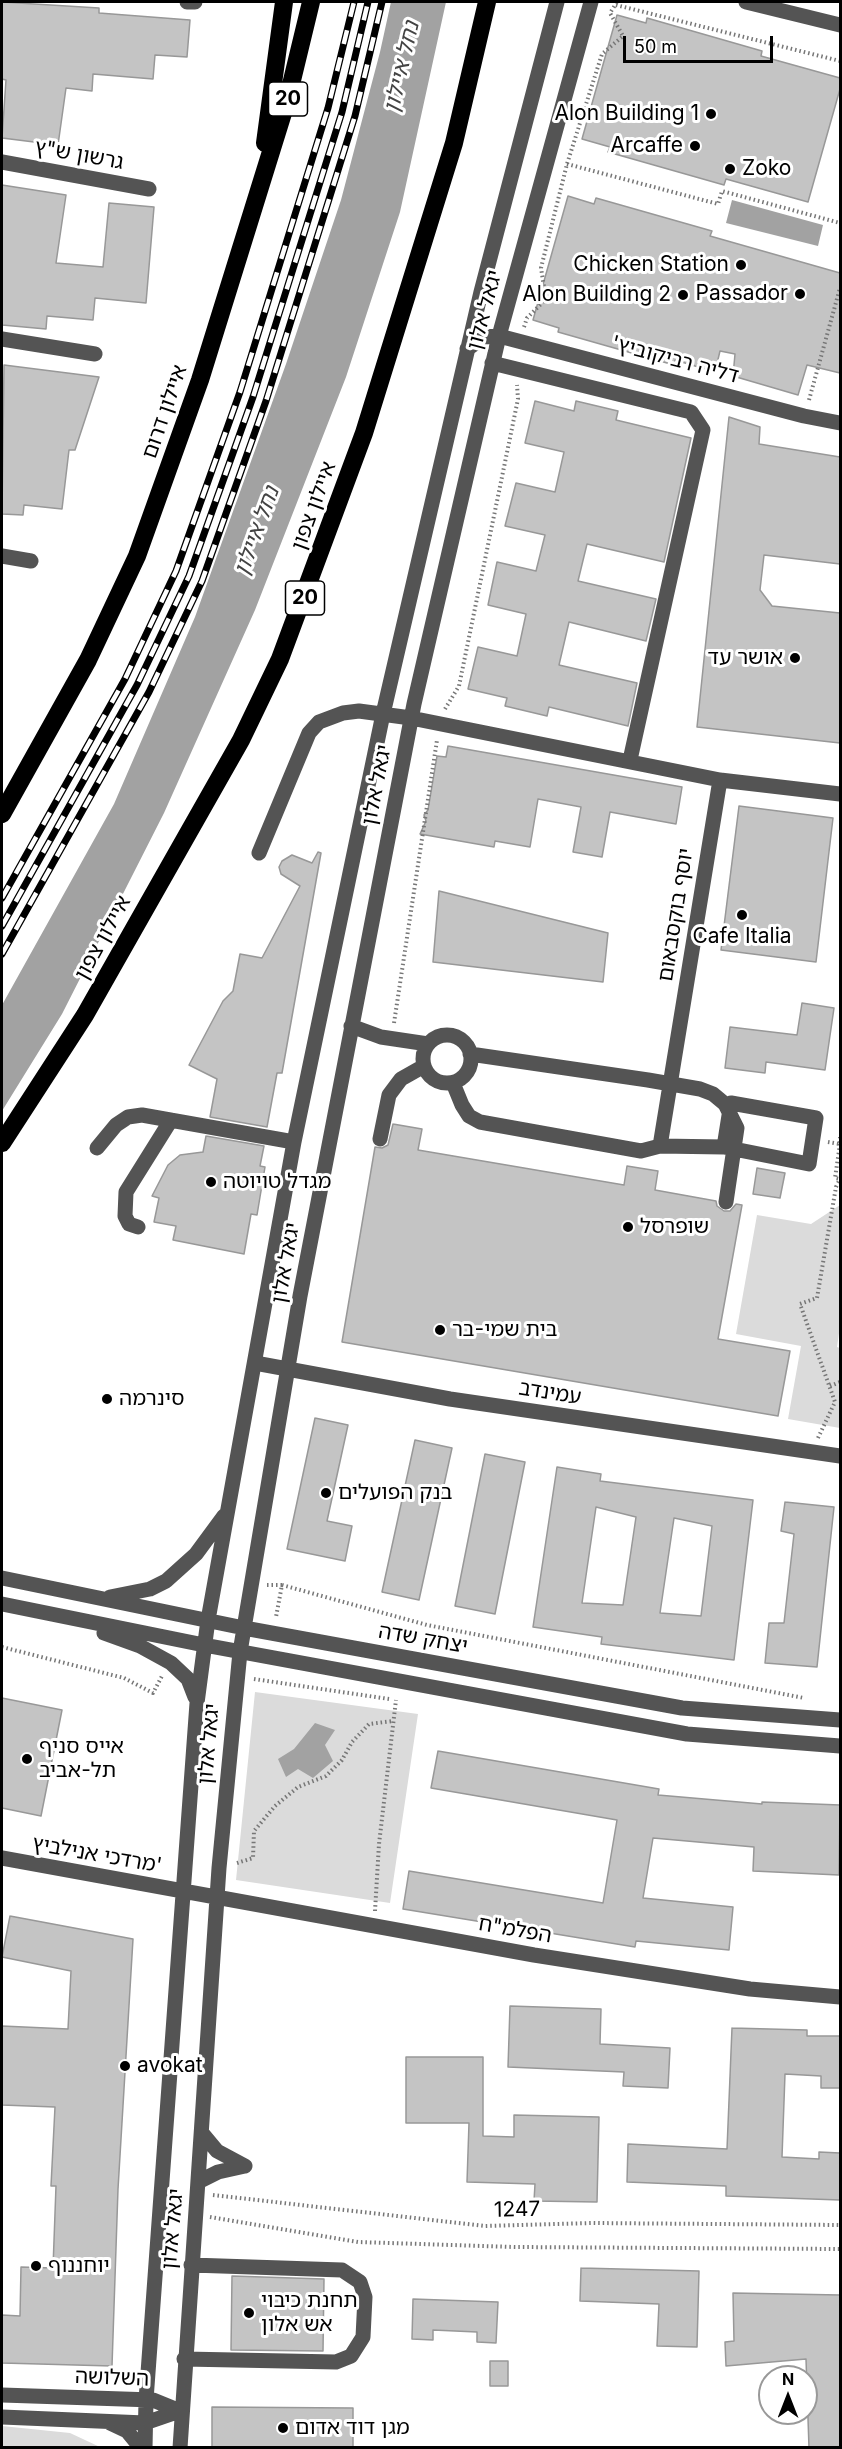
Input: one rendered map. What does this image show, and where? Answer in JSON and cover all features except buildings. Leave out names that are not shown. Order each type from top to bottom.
[{"type":"highway","points":[[258,195],[284,2]]},
{"type":"highway","name":"איילון דרום","points":[[2,814],[88,660],[137,556],[200,380],[288,97],[311,2]]},
{"type":"highway","name":"איילון צפון","points":[[2,1143],[85,1015],[241,740],[285,649],[371,411],[454,143],[487,2]]},
{"type":"street","points":[[188,2],[195,2]]},
{"type":"street","name":"יגאל אלון","points":[[143,2448],[185,1892],[196,1703],[208,1620],[294,1142],[383,714],[467,349],[557,2]]},
{"type":"street","name":"יגאל אלון","points":[[180,2448],[180,2411],[202,2133],[219,1868],[244,1628],[351,1026],[411,718],[492,363],[591,2]]},
{"type":"street","points":[[746,2],[840,26]]},
{"type":"street","name":"גרשון ש\"ץ","points":[[2,162],[149,189]]},
{"type":"street","points":[[467,349],[484,337],[499,336]]},
{"type":"street","name":"'דליה רביקוביץ","points":[[499,336],[804,416],[840,423]]},
{"type":"street","points":[[2,339],[95,354]]},
{"type":"street","points":[[492,363],[691,412],[703,430],[630,760]]},
{"type":"street","points":[[2,556],[31,561]]},
{"type":"street","points":[[259,853],[309,733],[331,715],[359,711],[411,718],[630,760],[720,780],[840,794]]},
{"type":"street","name":"יוסף בוקסבאום","points":[[660,1146],[720,780]]},
{"type":"street","points":[[351,1026],[391,1038],[428,1044]]},
{"type":"street","points":[[441,1036],[456,1037],[462,1041],[470,1054],[471,1061],[465,1075],[453,1083],[438,1082],[423,1066],[424,1051],[428,1044],[441,1036]]},
{"type":"street","points":[[470,1054],[648,1080],[700,1089],[713,1094],[729,1109],[737,1128],[726,1202]]},
{"type":"street","points":[[380,1139],[389,1095],[401,1079],[423,1066]]},
{"type":"street","points":[[453,1083],[469,1116],[480,1122],[641,1151],[660,1146],[724,1147],[809,1164],[816,1118],[732,1103],[724,1147]]},
{"type":"street","points":[[97,1148],[116,1125],[128,1117],[142,1115],[294,1142]]},
{"type":"street","points":[[138,1227],[129,1224],[125,1216],[126,1192],[171,1120]]},
{"type":"street","name":"עמינדב","points":[[255,1363],[288,1371],[462,1401],[840,1456]]},
{"type":"street","points":[[96,1599],[136,1593],[166,1581],[196,1554],[227,1510]]},
{"type":"street","name":"יצחק שדה","points":[[2,1578],[244,1628],[682,1708],[840,1720]]},
{"type":"street","points":[[2,1604],[204,1646],[687,1734],[840,1746]]},
{"type":"street","points":[[50,1615],[140,1646],[171,1663],[188,1679],[196,1703]]},
{"type":"street","name":"מרדכי אנילביץ'","points":[[2,1858],[185,1892]]},
{"type":"street","name":"הפלמ\"ח","points":[[185,1892],[534,1955],[750,1989],[840,1997]]},
{"type":"street","points":[[197,2188],[218,2172],[244,2166],[217,2151],[202,2133]]},
{"type":"street","points":[[184,2359],[336,2362],[351,2356],[363,2337],[365,2297],[360,2282],[342,2270],[191,2265]]},
{"type":"street","name":"השלושה","points":[[2,2395],[146,2400],[165,2403],[180,2411]]},
{"type":"street","name":"השלושה","points":[[2,2417],[146,2423],[180,2411]]},
{"type":"street","points":[[101,2420],[127,2431],[143,2448]]},
{"type":"path","points":[[521,341],[526,318],[546,299],[541,268],[567,164],[602,54],[623,36],[610,12],[617,3],[840,61]]},
{"type":"path","points":[[548,158],[718,204],[722,191],[840,223]]},
{"type":"path","points":[[804,416],[840,288]]},
{"type":"path","points":[[391,1038],[432,765],[444,711],[459,686],[518,399],[515,368]]},
{"type":"path","points":[[821,1433],[835,1401],[800,1304],[817,1298],[836,1187],[840,1179],[835,1178],[840,1144]]},
{"type":"path","points":[[830,1386],[840,1382]]},
{"type":"path","name":"יצחק שדה","points":[[282,1585],[428,1625],[816,1701]]},
{"type":"path","points":[[2,1647],[124,1678],[153,1693]]},
{"type":"path","points":[[374,1926],[379,1844],[396,1700]]},
{"type":"path","points":[[219,1868],[253,1858],[254,1831],[275,1806],[298,1787],[326,1776],[342,1760],[352,1742],[369,1724],[393,1721]]},
{"type":"path","name":"1247","points":[[197,2188],[485,2226],[592,2223],[840,2225]]},
{"type":"path","points":[[195,2215],[358,2242],[514,2247],[840,2249]]},
{"type":"shaded area","points":[[840,1205],[840,1326],[837,1347],[840,1348],[840,1428],[788,1419],[801,1346],[736,1334],[757,1215],[811,1224]]},
{"type":"shaded area","points":[[255,1692],[418,1714],[390,1903],[236,1880]]},
{"type":"shaded area","points":[[2,2426],[70,2433],[100,2447],[2,2447]]},
{"type":"water","name":"נחל איילון","points":[[391,2],[446,2],[400,212],[346,377],[255,610],[164,813],[62,1014],[2,1111],[2,1005],[114,804],[195,617],[286,364],[341,200]]},
{"type":"water","points":[[732,200],[823,225],[818,246],[726,223]]},
{"type":"water","points":[[315,1723],[335,1730],[325,1745],[333,1761],[313,1778],[298,1769],[286,1777],[278,1759],[294,1749]]},
{"type":"railway","points":[[2,898],[125,679],[176,571],[240,392],[328,108],[354,2]]},
{"type":"railway","points":[[2,926],[137,685],[189,576],[253,397],[342,112],[368,2]]},
{"type":"railway","points":[[2,954],[149,692],[202,581],[266,401],[355,116],[382,2]]},
{"type":"place","name":"Alon Building 1","points":[[711,114]]},
{"type":"place","name":"Arcaffe","points":[[695,146]]},
{"type":"place","name":"Zoko","points":[[730,169]]},
{"type":"place","name":"Chicken Station","points":[[741,265]]},
{"type":"place","name":"Passador","points":[[800,294]]},
{"type":"place","name":"Alon Building 2","points":[[683,295]]},
{"type":"place","name":"אושר עד","points":[[795,658]]},
{"type":"place","name":"Cafe Italia","points":[[742,915]]},
{"type":"place","name":"מגדל טויוטה","points":[[211,1182]]},
{"type":"place","name":"שופרסל","points":[[628,1227]]},
{"type":"place","name":"בית שמי-בר","points":[[440,1330]]},
{"type":"place","name":"סינרמה","points":[[107,1399]]},
{"type":"place","name":"בנק הפועלים","points":[[326,1493]]},
{"type":"place","name":"אייס סניף תל-אביב","points":[[27,1759]]},
{"type":"place","name":"avokat","points":[[125,2066]]},
{"type":"place","name":"יוחננוף","points":[[36,2266]]},
{"type":"place","name":"תחנת כיבוי אש אלון","points":[[249,2313]]},
{"type":"place","name":"מגן דוד אדום","points":[[283,2428]]}]
